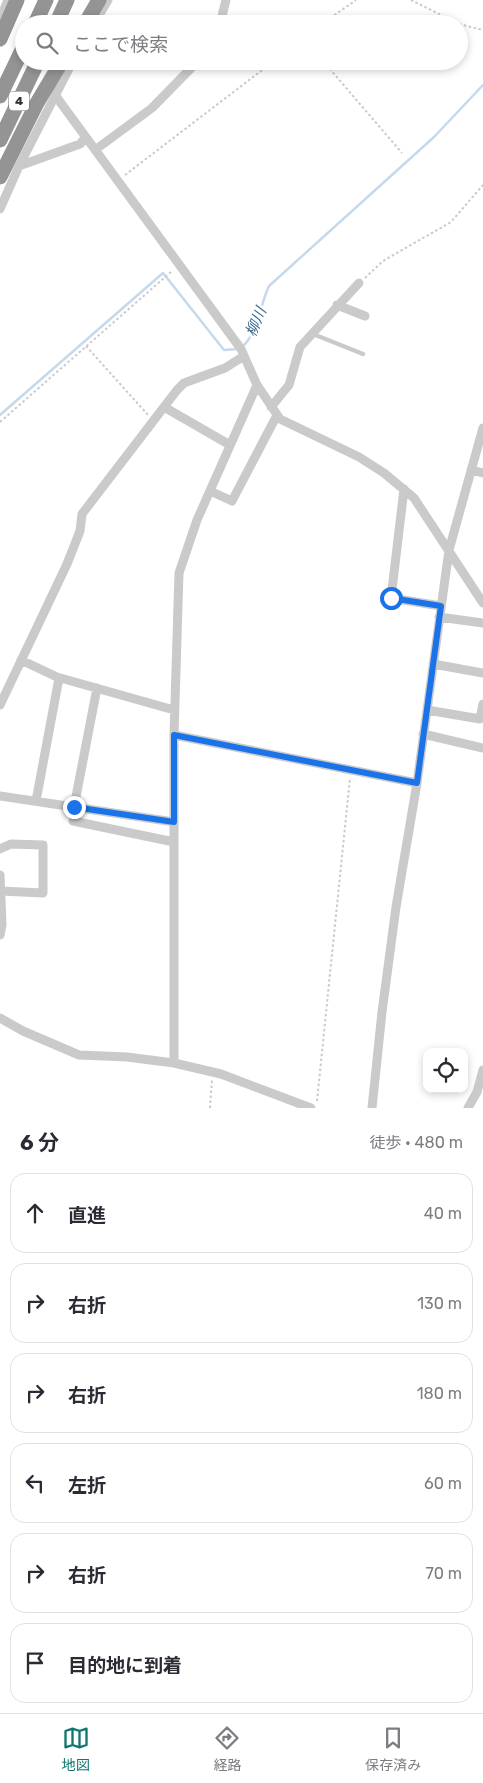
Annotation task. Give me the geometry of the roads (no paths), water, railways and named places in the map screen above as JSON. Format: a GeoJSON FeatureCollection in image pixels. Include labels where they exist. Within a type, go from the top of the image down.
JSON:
{"type":"FeatureCollection","features":[{"type":"Feature","properties":{"kind":"highway"},"geometry":{"type":"LineString","coordinates":[[0,39],[17,0]]}},
{"type":"Feature","properties":{"kind":"highway"},"geometry":{"type":"LineString","coordinates":[[39,15],[46,0]]}},
{"type":"Feature","properties":{"kind":"highway"},"geometry":{"type":"LineString","coordinates":[[60,15],[67,0]]}},
{"type":"Feature","properties":{"kind":"highway"},"geometry":{"type":"LineString","coordinates":[[90,15],[99,0]]}},
{"type":"Feature","properties":{"kind":"highway","name":"4"},"geometry":{"type":"LineString","coordinates":[[0,96],[15,65]]}},
{"type":"Feature","properties":{"kind":"highway","name":"4"},"geometry":{"type":"LineString","coordinates":[[0,140],[34,70]]}},
{"type":"Feature","properties":{"kind":"highway"},"geometry":{"type":"LineString","coordinates":[[0,177],[37,103],[57,70]]}},
{"type":"Feature","properties":{"kind":"street"},"geometry":{"type":"LineString","coordinates":[[0,19],[8,0]]}},
{"type":"Feature","properties":{"kind":"street"},"geometry":{"type":"LineString","coordinates":[[99,15],[108,0]]}},
{"type":"Feature","properties":{"kind":"street"},"geometry":{"type":"LineString","coordinates":[[222,15],[226,0]]}},
{"type":"Feature","properties":{"kind":"street"},"geometry":{"type":"LineString","coordinates":[[0,209],[19,166],[68,70]]}},
{"type":"Feature","properties":{"kind":"street"},"geometry":{"type":"LineString","coordinates":[[94,150],[152,108],[189,70]]}},
{"type":"Feature","properties":{"kind":"street"},"geometry":{"type":"LineString","coordinates":[[55,95],[180,264],[244,356],[257,384],[274,411],[307,433],[359,457],[384,473],[414,498],[483,603]]}},
{"type":"Feature","properties":{"kind":"street"},"geometry":{"type":"LineString","coordinates":[[19,166],[80,144],[85,138]]}},
{"type":"Feature","properties":{"kind":"street"},"geometry":{"type":"LineString","coordinates":[[210,491],[232,501],[274,411],[289,386],[300,347],[359,283]]}},
{"type":"Feature","properties":{"kind":"street"},"geometry":{"type":"LineString","coordinates":[[337,306],[366,316]]}},
{"type":"Feature","properties":{"kind":"street"},"geometry":{"type":"LineString","coordinates":[[0,706],[67,564],[80,531],[82,514],[184,383],[225,368],[244,356]]}},
{"type":"Feature","properties":{"kind":"street"},"geometry":{"type":"LineString","coordinates":[[174,1063],[174,710],[179,573],[184,552],[257,384]]}},
{"type":"Feature","properties":{"kind":"street"},"geometry":{"type":"LineString","coordinates":[[164,407],[230,444]]}},
{"type":"Feature","properties":{"kind":"street"},"geometry":{"type":"LineString","coordinates":[[372,1108],[396,907],[417,783],[449,550],[483,428]]}},
{"type":"Feature","properties":{"kind":"street"},"geometry":{"type":"LineString","coordinates":[[471,470],[483,473]]}},
{"type":"Feature","properties":{"kind":"street"},"geometry":{"type":"LineString","coordinates":[[404,489],[391,598],[441,606]]}},
{"type":"Feature","properties":{"kind":"street"},"geometry":{"type":"LineString","coordinates":[[439,617],[483,623]]}},
{"type":"Feature","properties":{"kind":"street"},"geometry":{"type":"LineString","coordinates":[[22,660],[59,678],[174,710]]}},
{"type":"Feature","properties":{"kind":"street"},"geometry":{"type":"LineString","coordinates":[[433,664],[483,673]]}},
{"type":"Feature","properties":{"kind":"street"},"geometry":{"type":"LineString","coordinates":[[36,801],[59,678]]}},
{"type":"Feature","properties":{"kind":"street"},"geometry":{"type":"LineString","coordinates":[[74,807],[97,688]]}},
{"type":"Feature","properties":{"kind":"street"},"geometry":{"type":"LineString","coordinates":[[427,710],[480,719],[483,704]]}},
{"type":"Feature","properties":{"kind":"street"},"geometry":{"type":"LineString","coordinates":[[423,734],[483,748]]}},
{"type":"Feature","properties":{"kind":"street"},"geometry":{"type":"LineString","coordinates":[[174,735],[417,783]]}},
{"type":"Feature","properties":{"kind":"street"},"geometry":{"type":"LineString","coordinates":[[0,796],[174,822]]}},
{"type":"Feature","properties":{"kind":"street"},"geometry":{"type":"LineString","coordinates":[[73,821],[174,842]]}},
{"type":"Feature","properties":{"kind":"street"},"geometry":{"type":"LineString","coordinates":[[0,849],[11,844],[43,845],[43,893],[2,891]]}},
{"type":"Feature","properties":{"kind":"street"},"geometry":{"type":"LineString","coordinates":[[0,875],[2,891],[0,935]]}},
{"type":"Feature","properties":{"kind":"street"},"geometry":{"type":"LineString","coordinates":[[0,1018],[78,1055],[127,1057],[174,1063],[212,1072],[311,1108]]}},
{"type":"Feature","properties":{"kind":"street"},"geometry":{"type":"LineString","coordinates":[[468,1108],[477,1092],[483,1070]]}},
{"type":"Feature","properties":{"kind":"lane"},"geometry":{"type":"LineString","coordinates":[[312,333],[363,354]]}},
{"type":"Feature","properties":{"kind":"waterway","name":"柳川"},"geometry":{"type":"LineString","coordinates":[[243,346],[252,333],[269,286],[434,137],[483,85]]}},
{"type":"Feature","properties":{"kind":"waterway","name":"柳川"},"geometry":{"type":"LineString","coordinates":[[0,415],[163,273],[224,350],[238,349]]}}]}
